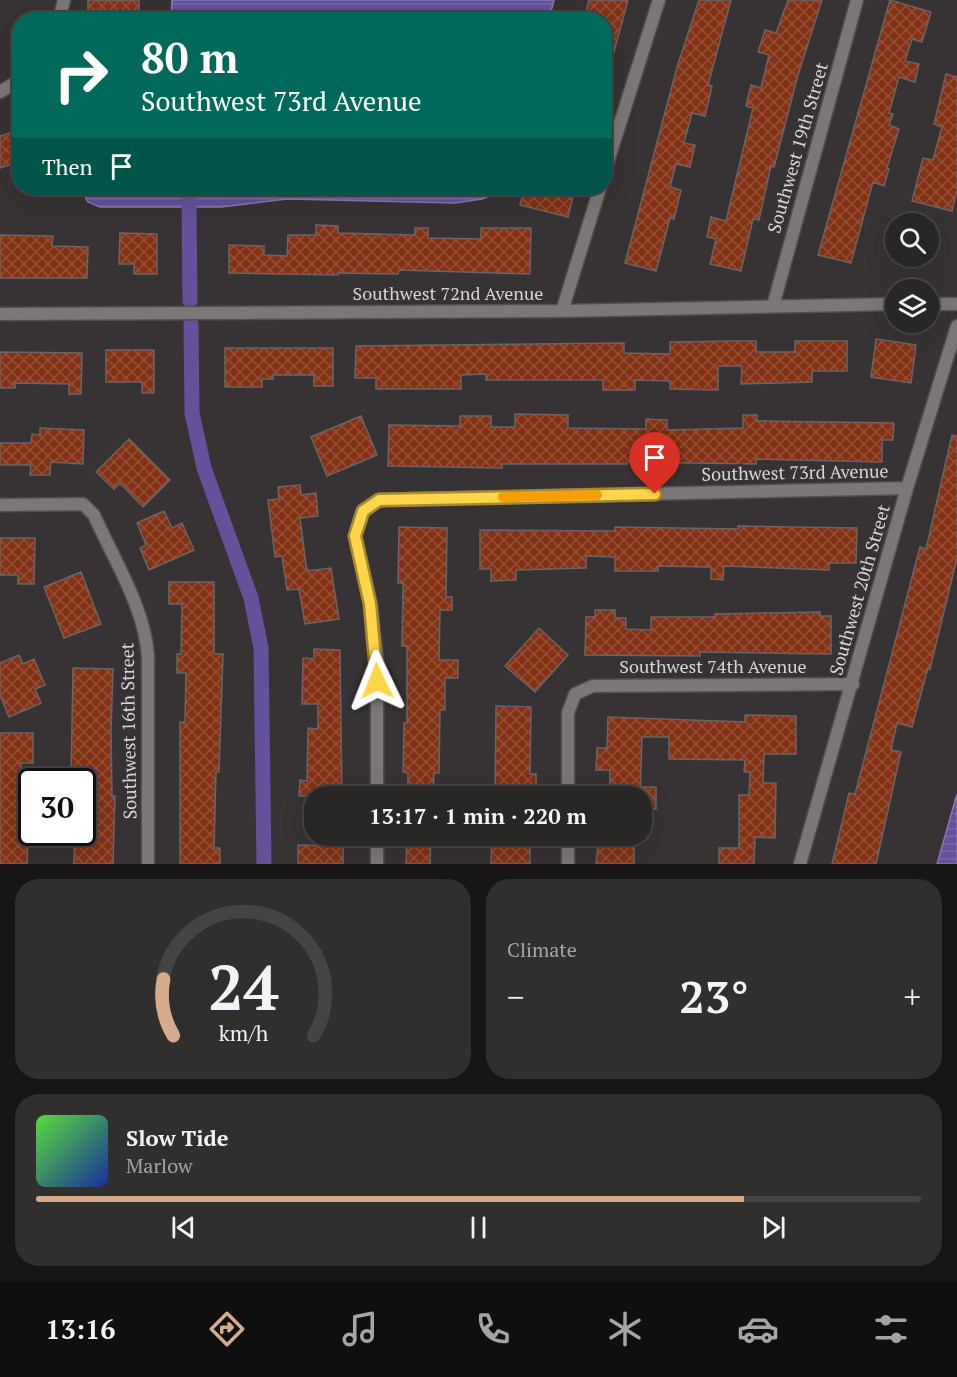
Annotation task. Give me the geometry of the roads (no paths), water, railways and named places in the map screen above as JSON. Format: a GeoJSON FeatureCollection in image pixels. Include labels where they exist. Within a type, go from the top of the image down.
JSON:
{"type":"FeatureCollection","features":[{"type":"Feature","properties":{"kind":"street"},"geometry":{"type":"LineString","coordinates":[[612,149],[659,0]]}},
{"type":"Feature","properties":{"kind":"street","name":"Southwest 19th Street"},"geometry":{"type":"LineString","coordinates":[[773,306],[857,0]]}},
{"type":"Feature","properties":{"kind":"street"},"geometry":{"type":"LineString","coordinates":[[562,311],[598,195]]}},
{"type":"Feature","properties":{"kind":"street","name":"Southwest 72nd Avenue"},"geometry":{"type":"LineString","coordinates":[[0,314],[562,311],[885,304]]}},
{"type":"Feature","properties":{"kind":"street"},"geometry":{"type":"LineString","coordinates":[[939,304],[957,304]]}},
{"type":"Feature","properties":{"kind":"street","name":"Southwest 20th Street"},"geometry":{"type":"LineString","coordinates":[[800,864],[907,488],[957,326]]}},
{"type":"Feature","properties":{"kind":"street","name":"Southwest 73rd Avenue"},"geometry":{"type":"LineString","coordinates":[[377,786],[377,658],[370,604],[355,536],[363,511],[379,500],[907,488]]}},
{"type":"Feature","properties":{"kind":"street","name":"Southwest 16th Street"},"geometry":{"type":"LineString","coordinates":[[0,505],[83,504],[94,515],[146,634],[148,864]]}},
{"type":"Feature","properties":{"kind":"street","name":"Southwest 74th Avenue"},"geometry":{"type":"LineString","coordinates":[[568,786],[568,713],[574,694],[593,686],[853,684]]}},
{"type":"Feature","properties":{"kind":"street"},"geometry":{"type":"LineString","coordinates":[[377,846],[377,864]]}},
{"type":"Feature","properties":{"kind":"street"},"geometry":{"type":"LineString","coordinates":[[568,846],[568,864]]}},
{"type":"Feature","properties":{"kind":"waterway"},"geometry":{"type":"LineString","coordinates":[[189,200],[190,301]]}},
{"type":"Feature","properties":{"kind":"waterway"},"geometry":{"type":"LineString","coordinates":[[191,324],[192,413],[204,468],[251,598],[261,648],[264,864]]}}]}
